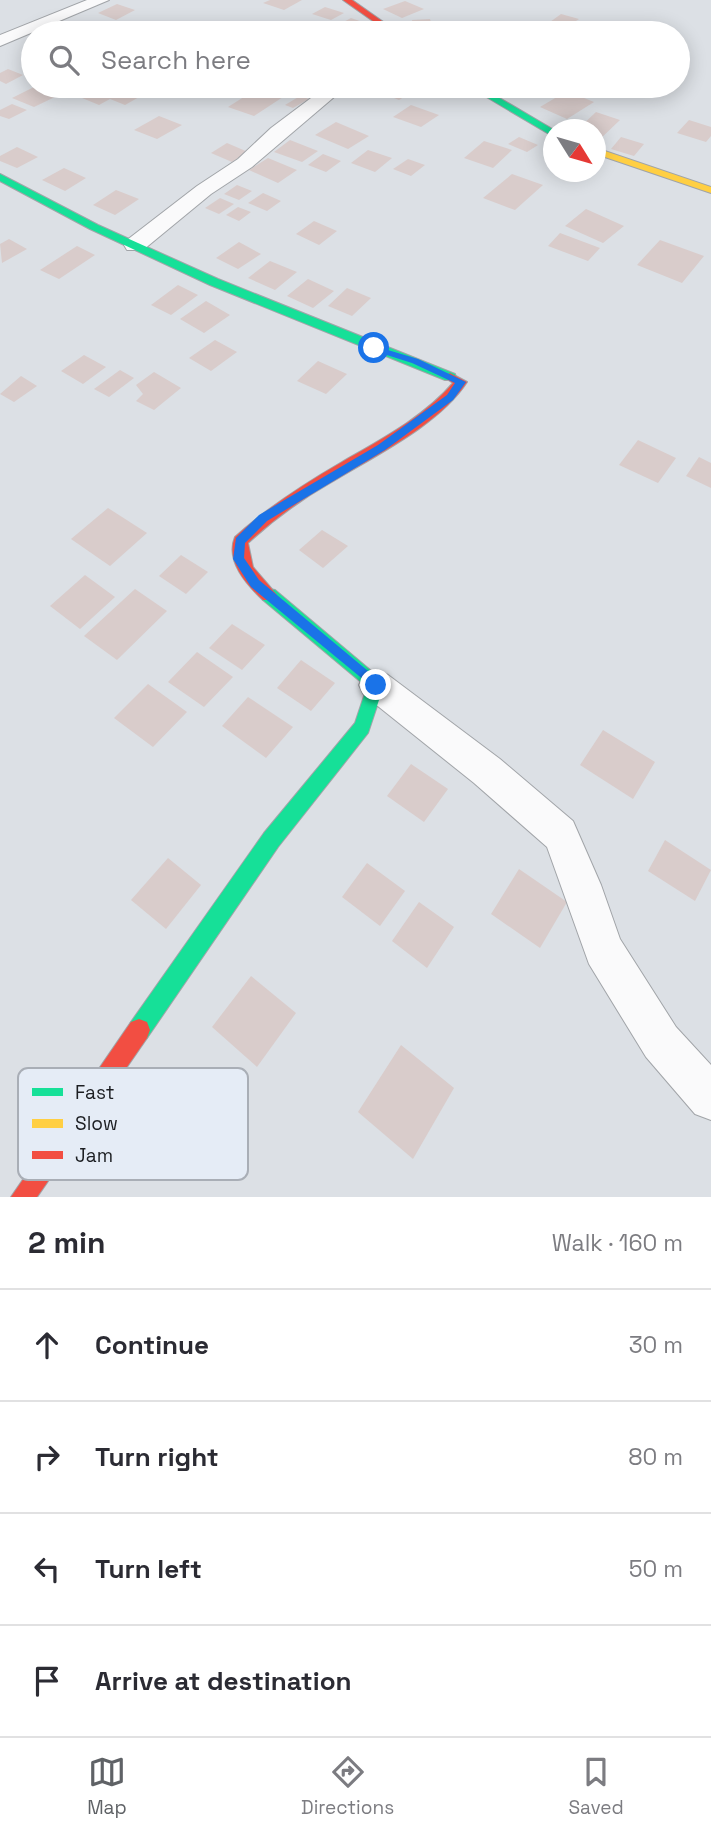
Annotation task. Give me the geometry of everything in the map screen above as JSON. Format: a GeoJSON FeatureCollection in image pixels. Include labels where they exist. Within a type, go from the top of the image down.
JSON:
{"type":"FeatureCollection","features":[{"type":"Feature","properties":{"kind":"street"},"geometry":{"type":"LineString","coordinates":[[49,21],[101,0]]}},
{"type":"Feature","properties":{"kind":"street"},"geometry":{"type":"LineString","coordinates":[[347,0],[378,21]]}},
{"type":"Feature","properties":{"kind":"street"},"geometry":{"type":"LineString","coordinates":[[0,41],[21,32]]}},
{"type":"Feature","properties":{"kind":"street"},"geometry":{"type":"LineString","coordinates":[[135,245],[204,190],[246,163],[278,132],[322,98]]}},
{"type":"Feature","properties":{"kind":"street"},"geometry":{"type":"LineString","coordinates":[[493,98],[543,127]]}},
{"type":"Feature","properties":{"kind":"street"},"geometry":{"type":"LineString","coordinates":[[606,155],[711,190]]}},
{"type":"Feature","properties":{"kind":"street"},"geometry":{"type":"LineString","coordinates":[[0,177],[135,245],[319,329],[415,361],[461,382],[450,398],[391,440],[263,518],[240,541],[239,559],[255,583],[376,685],[487,771],[560,834],[582,885],[603,950],[661,1042],[711,1098]]}},
{"type":"Feature","properties":{"kind":"street"},"geometry":{"type":"LineString","coordinates":[[112,1068],[271,839],[362,727],[376,685]]}},
{"type":"Feature","properties":{"kind":"street"},"geometry":{"type":"LineString","coordinates":[[23,1197],[35,1180]]}},
{"type":"Feature","properties":{"kind":"building"},"geometry":{"type":"Polygon","coordinates":[[[270,0],[302,0],[284,10],[263,3],[270,0]]]}},
{"type":"Feature","properties":{"kind":"building"},"geometry":{"type":"Polygon","coordinates":[[[405,1],[424,9],[402,18],[383,9],[405,1]]]}},
{"type":"Feature","properties":{"kind":"building"},"geometry":{"type":"Polygon","coordinates":[[[117,4],[135,10],[116,20],[98,13],[117,4]]]}},
{"type":"Feature","properties":{"kind":"building"},"geometry":{"type":"Polygon","coordinates":[[[325,7],[344,13],[331,20],[312,14],[325,7]]]}},
{"type":"Feature","properties":{"kind":"building"},"geometry":{"type":"Polygon","coordinates":[[[561,14],[579,19],[576,21],[551,21],[561,14]]]}},
{"type":"Feature","properties":{"kind":"building"},"geometry":{"type":"Polygon","coordinates":[[[8,69],[21,76],[6,84],[0,81],[0,73],[8,69]]]}},
{"type":"Feature","properties":{"kind":"building"},"geometry":{"type":"Polygon","coordinates":[[[21,94],[21,98],[53,98],[34,107],[12,98],[21,94]]]}},
{"type":"Feature","properties":{"kind":"building"},"geometry":{"type":"Polygon","coordinates":[[[82,98],[137,98],[125,105],[110,99],[99,105],[82,98]]]}},
{"type":"Feature","properties":{"kind":"building"},"geometry":{"type":"Polygon","coordinates":[[[242,98],[281,98],[254,116],[228,107],[242,98]]]}},
{"type":"Feature","properties":{"kind":"building"},"geometry":{"type":"Polygon","coordinates":[[[297,98],[309,99],[293,108],[285,105],[297,98]]]}},
{"type":"Feature","properties":{"kind":"building"},"geometry":{"type":"Polygon","coordinates":[[[555,98],[584,98],[594,102],[567,119],[540,107],[555,98]]]}},
{"type":"Feature","properties":{"kind":"building"},"geometry":{"type":"Polygon","coordinates":[[[12,104],[27,110],[9,119],[0,116],[0,110],[12,104]]]}},
{"type":"Feature","properties":{"kind":"building"},"geometry":{"type":"Polygon","coordinates":[[[411,105],[439,115],[421,127],[393,117],[411,105]]]}},
{"type":"Feature","properties":{"kind":"building"},"geometry":{"type":"Polygon","coordinates":[[[596,112],[620,120],[606,133],[606,119],[589,119],[596,112]]]}},
{"type":"Feature","properties":{"kind":"building"},"geometry":{"type":"Polygon","coordinates":[[[159,116],[182,125],[157,139],[134,130],[159,116]]]}},
{"type":"Feature","properties":{"kind":"building"},"geometry":{"type":"Polygon","coordinates":[[[689,120],[711,127],[711,136],[706,142],[677,133],[689,120]]]}},
{"type":"Feature","properties":{"kind":"building"},"geometry":{"type":"Polygon","coordinates":[[[336,122],[369,136],[348,149],[315,135],[336,122]]]}},
{"type":"Feature","properties":{"kind":"building"},"geometry":{"type":"Polygon","coordinates":[[[519,137],[538,145],[527,152],[508,144],[519,137]]]}},
{"type":"Feature","properties":{"kind":"building"},"geometry":{"type":"Polygon","coordinates":[[[621,137],[644,144],[634,156],[611,149],[621,137]]]}},
{"type":"Feature","properties":{"kind":"building"},"geometry":{"type":"Polygon","coordinates":[[[290,140],[318,151],[302,162],[274,152],[290,140]]]}},
{"type":"Feature","properties":{"kind":"building"},"geometry":{"type":"Polygon","coordinates":[[[484,141],[512,150],[493,168],[464,158],[484,141]]]}},
{"type":"Feature","properties":{"kind":"building"},"geometry":{"type":"Polygon","coordinates":[[[227,143],[248,152],[232,162],[211,153],[227,143]]]}},
{"type":"Feature","properties":{"kind":"building"},"geometry":{"type":"Polygon","coordinates":[[[17,147],[38,157],[17,168],[0,161],[0,156],[17,147]]]}},
{"type":"Feature","properties":{"kind":"building"},"geometry":{"type":"Polygon","coordinates":[[[368,150],[392,158],[375,172],[351,163],[368,150]]]}},
{"type":"Feature","properties":{"kind":"building"},"geometry":{"type":"Polygon","coordinates":[[[323,154],[341,161],[326,172],[308,165],[323,154]]]}},
{"type":"Feature","properties":{"kind":"building"},"geometry":{"type":"Polygon","coordinates":[[[268,158],[297,170],[278,183],[249,170],[268,158]]]}},
{"type":"Feature","properties":{"kind":"building"},"geometry":{"type":"Polygon","coordinates":[[[408,159],[425,165],[411,176],[393,169],[408,159]]]}},
{"type":"Feature","properties":{"kind":"building"},"geometry":{"type":"Polygon","coordinates":[[[64,168],[86,178],[65,191],[42,180],[64,168]]]}},
{"type":"Feature","properties":{"kind":"building"},"geometry":{"type":"Polygon","coordinates":[[[512,174],[543,185],[515,210],[483,198],[512,174]]]}},
{"type":"Feature","properties":{"kind":"building"},"geometry":{"type":"Polygon","coordinates":[[[237,185],[252,191],[239,200],[224,194],[237,185]]]}},
{"type":"Feature","properties":{"kind":"building"},"geometry":{"type":"Polygon","coordinates":[[[116,190],[139,199],[115,215],[93,205],[116,190]]]}},
{"type":"Feature","properties":{"kind":"building"},"geometry":{"type":"Polygon","coordinates":[[[263,193],[281,201],[267,211],[248,203],[263,193]]]}},
{"type":"Feature","properties":{"kind":"building"},"geometry":{"type":"Polygon","coordinates":[[[220,198],[234,204],[219,214],[205,208],[220,198]]]}},
{"type":"Feature","properties":{"kind":"building"},"geometry":{"type":"Polygon","coordinates":[[[238,207],[251,212],[239,221],[226,215],[238,207]]]}},
{"type":"Feature","properties":{"kind":"building"},"geometry":{"type":"Polygon","coordinates":[[[586,209],[624,226],[603,243],[565,226],[586,209]]]}},
{"type":"Feature","properties":{"kind":"building"},"geometry":{"type":"Polygon","coordinates":[[[314,221],[337,231],[319,245],[296,234],[314,221]]]}},
{"type":"Feature","properties":{"kind":"building"},"geometry":{"type":"Polygon","coordinates":[[[560,233],[600,248],[588,261],[548,246],[560,233]]]}},
{"type":"Feature","properties":{"kind":"building"},"geometry":{"type":"Polygon","coordinates":[[[9,239],[27,249],[2,263],[0,244],[9,239]]]}},
{"type":"Feature","properties":{"kind":"building"},"geometry":{"type":"Polygon","coordinates":[[[660,240],[704,256],[682,283],[637,265],[660,240]]]}},
{"type":"Feature","properties":{"kind":"building"},"geometry":{"type":"Polygon","coordinates":[[[239,242],[261,254],[238,269],[216,258],[239,242]]]}},
{"type":"Feature","properties":{"kind":"building"},"geometry":{"type":"Polygon","coordinates":[[[77,246],[95,255],[59,279],[40,270],[77,246]]]}},
{"type":"Feature","properties":{"kind":"building"},"geometry":{"type":"Polygon","coordinates":[[[270,261],[297,272],[275,290],[248,278],[270,261]]]}},
{"type":"Feature","properties":{"kind":"building"},"geometry":{"type":"Polygon","coordinates":[[[308,279],[334,291],[313,308],[287,296],[308,279]]]}},
{"type":"Feature","properties":{"kind":"building"},"geometry":{"type":"Polygon","coordinates":[[[178,285],[198,295],[171,315],[151,305],[178,285]]]}},
{"type":"Feature","properties":{"kind":"building"},"geometry":{"type":"Polygon","coordinates":[[[347,288],[371,298],[352,316],[328,306],[347,288]]]}},
{"type":"Feature","properties":{"kind":"building"},"geometry":{"type":"Polygon","coordinates":[[[206,301],[230,315],[204,333],[180,319],[206,301]]]}},
{"type":"Feature","properties":{"kind":"building"},"geometry":{"type":"Polygon","coordinates":[[[215,340],[237,352],[211,371],[189,358],[215,340]]]}},
{"type":"Feature","properties":{"kind":"building"},"geometry":{"type":"Polygon","coordinates":[[[84,355],[106,367],[83,384],[61,371],[84,355]]]}},
{"type":"Feature","properties":{"kind":"building"},"geometry":{"type":"Polygon","coordinates":[[[318,361],[347,374],[326,394],[297,381],[318,361]]]}},
{"type":"Feature","properties":{"kind":"building"},"geometry":{"type":"Polygon","coordinates":[[[120,370],[134,378],[109,397],[94,389],[120,370]]]}},
{"type":"Feature","properties":{"kind":"building"},"geometry":{"type":"Polygon","coordinates":[[[154,372],[181,388],[154,410],[136,401],[143,394],[136,385],[154,372]]]}},
{"type":"Feature","properties":{"kind":"building"},"geometry":{"type":"Polygon","coordinates":[[[21,376],[37,386],[14,402],[0,394],[21,376]]]}},
{"type":"Feature","properties":{"kind":"building"},"geometry":{"type":"Polygon","coordinates":[[[638,440],[676,458],[658,483],[619,465],[638,440]]]}},
{"type":"Feature","properties":{"kind":"building"},"geometry":{"type":"Polygon","coordinates":[[[699,457],[711,463],[711,488],[686,476],[699,457]]]}},
{"type":"Feature","properties":{"kind":"building"},"geometry":{"type":"Polygon","coordinates":[[[108,508],[147,533],[110,566],[71,539],[108,508]]]}},
{"type":"Feature","properties":{"kind":"building"},"geometry":{"type":"Polygon","coordinates":[[[322,530],[348,546],[323,568],[299,550],[322,530]]]}},
{"type":"Feature","properties":{"kind":"building"},"geometry":{"type":"Polygon","coordinates":[[[181,555],[208,572],[186,594],[159,576],[181,555]]]}},
{"type":"Feature","properties":{"kind":"building"},"geometry":{"type":"Polygon","coordinates":[[[85,575],[115,597],[80,629],[50,606],[85,575]]]}},
{"type":"Feature","properties":{"kind":"building"},"geometry":{"type":"Polygon","coordinates":[[[135,589],[167,611],[117,660],[84,636],[135,589]]]}},
{"type":"Feature","properties":{"kind":"building"},"geometry":{"type":"Polygon","coordinates":[[[232,624],[265,645],[242,670],[209,648],[232,624]]]}},
{"type":"Feature","properties":{"kind":"building"},"geometry":{"type":"Polygon","coordinates":[[[197,652],[233,677],[204,707],[168,682],[197,652]]]}},
{"type":"Feature","properties":{"kind":"building"},"geometry":{"type":"Polygon","coordinates":[[[301,660],[335,683],[311,711],[277,688],[301,660]]]}},
{"type":"Feature","properties":{"kind":"building"},"geometry":{"type":"Polygon","coordinates":[[[148,684],[187,712],[153,747],[114,718],[148,684]]]}},
{"type":"Feature","properties":{"kind":"building"},"geometry":{"type":"Polygon","coordinates":[[[248,697],[293,727],[266,758],[222,726],[248,697]]]}},
{"type":"Feature","properties":{"kind":"building"},"geometry":{"type":"Polygon","coordinates":[[[603,730],[655,762],[633,799],[580,765],[603,730]]]}},
{"type":"Feature","properties":{"kind":"building"},"geometry":{"type":"Polygon","coordinates":[[[411,764],[448,789],[424,822],[387,796],[411,764]]]}},
{"type":"Feature","properties":{"kind":"building"},"geometry":{"type":"Polygon","coordinates":[[[665,840],[711,870],[695,901],[648,871],[665,840]]]}},
{"type":"Feature","properties":{"kind":"building"},"geometry":{"type":"Polygon","coordinates":[[[168,858],[201,885],[166,929],[131,900],[168,858]]]}},
{"type":"Feature","properties":{"kind":"building"},"geometry":{"type":"Polygon","coordinates":[[[367,863],[405,891],[380,926],[342,897],[367,863]]]}},
{"type":"Feature","properties":{"kind":"building"},"geometry":{"type":"Polygon","coordinates":[[[519,869],[567,902],[540,948],[491,914],[519,869]]]}},
{"type":"Feature","properties":{"kind":"building"},"geometry":{"type":"Polygon","coordinates":[[[419,902],[454,927],[427,968],[392,941],[419,902]]]}},
{"type":"Feature","properties":{"kind":"building"},"geometry":{"type":"Polygon","coordinates":[[[251,976],[296,1013],[257,1067],[212,1027],[251,976]]]}},
{"type":"Feature","properties":{"kind":"building"},"geometry":{"type":"Polygon","coordinates":[[[401,1045],[454,1088],[413,1159],[358,1112],[401,1045]]]}},
{"type":"Feature","properties":{"kind":"traffic: fast"},"geometry":{"type":"LineString","coordinates":[[493,98],[543,127]]}},
{"type":"Feature","properties":{"kind":"traffic: fast"},"geometry":{"type":"LineString","coordinates":[[0,177],[94,227],[214,282],[450,377]]}},
{"type":"Feature","properties":{"kind":"traffic: fast"},"geometry":{"type":"LineString","coordinates":[[139,1030],[271,840],[362,727],[376,685],[269,595]]}},
{"type":"Feature","properties":{"kind":"traffic: slow"},"geometry":{"type":"LineString","coordinates":[[606,154],[711,190]]}},
{"type":"Feature","properties":{"kind":"traffic: jam"},"geometry":{"type":"LineString","coordinates":[[347,0],[378,21]]}},
{"type":"Feature","properties":{"kind":"traffic: jam"},"geometry":{"type":"LineString","coordinates":[[269,595],[247,572],[241,558],[240,541],[279,508],[388,441],[437,407],[461,382],[450,377]]}},
{"type":"Feature","properties":{"kind":"traffic: jam"},"geometry":{"type":"LineString","coordinates":[[113,1068],[139,1030]]}},
{"type":"Feature","properties":{"kind":"traffic: jam"},"geometry":{"type":"LineString","coordinates":[[23,1197],[35,1180]]}},
{"type":"Feature","properties":{"kind":"route"},"geometry":{"type":"LineString","coordinates":[[374,348],[415,361],[461,382],[450,398],[381,447],[263,518],[240,541],[239,559],[255,583],[376,685]]}}]}
